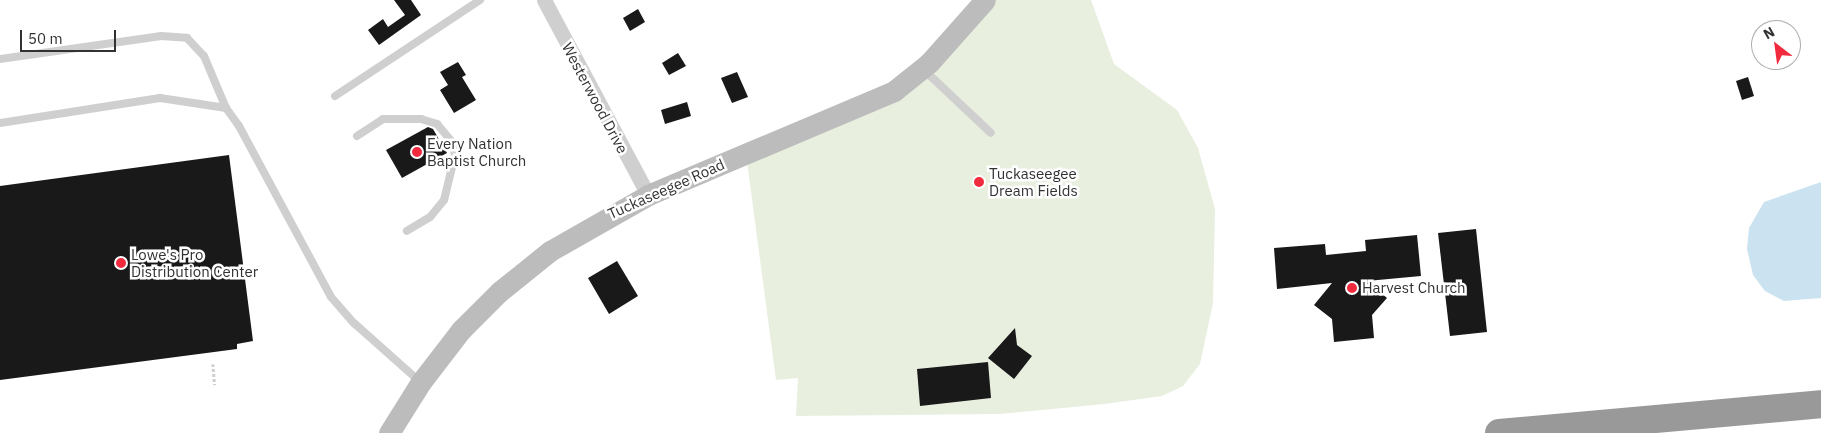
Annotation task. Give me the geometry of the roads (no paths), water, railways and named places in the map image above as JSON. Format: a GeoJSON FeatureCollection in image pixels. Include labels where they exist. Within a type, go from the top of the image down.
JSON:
{"type":"FeatureCollection","features":[{"type":"Feature","properties":{"kind":"highway"},"geometry":{"type":"LineString","coordinates":[[1499,433],[1821,404]]}},
{"type":"Feature","properties":{"kind":"street","name":"Westerwood Drive"},"geometry":{"type":"LineString","coordinates":[[544,0],[648,195]]}},
{"type":"Feature","properties":{"kind":"street","name":"Tuckaseegee Road"},"geometry":{"type":"LineString","coordinates":[[389,433],[421,382],[461,330],[525,270],[577,233],[648,195],[871,103],[894,91],[923,69],[985,0]]}},
{"type":"Feature","properties":{"kind":"lane"},"geometry":{"type":"LineString","coordinates":[[335,96],[480,0]]}},
{"type":"Feature","properties":{"kind":"lane"},"geometry":{"type":"LineString","coordinates":[[0,59],[161,36],[187,38],[204,56],[226,108],[239,126],[331,297],[354,323],[421,382]]}},
{"type":"Feature","properties":{"kind":"lane"},"geometry":{"type":"LineString","coordinates":[[923,69],[991,133]]}},
{"type":"Feature","properties":{"kind":"lane"},"geometry":{"type":"LineString","coordinates":[[0,123],[160,98],[226,108]]}},
{"type":"Feature","properties":{"kind":"lane"},"geometry":{"type":"LineString","coordinates":[[356,136],[383,119],[420,119],[437,124],[452,142],[455,155],[444,200],[430,217],[407,231]]}},
{"type":"Feature","properties":{"kind":"water"},"geometry":{"type":"Polygon","coordinates":[[[1821,182],[1821,298],[1784,301],[1765,291],[1753,275],[1747,249],[1749,228],[1764,202],[1821,182]]]}},
{"type":"Feature","properties":{"kind":"place","name":"Every Nation Baptist Church"},"geometry":{"type":"Point","coordinates":[417,152]}},
{"type":"Feature","properties":{"kind":"place","name":"Tuckaseegee Dream Fields"},"geometry":{"type":"Point","coordinates":[979,182]}},
{"type":"Feature","properties":{"kind":"place","name":"Lowe's Pro Distribution Center"},"geometry":{"type":"Point","coordinates":[121,263]}},
{"type":"Feature","properties":{"kind":"place","name":"Harvest Church"},"geometry":{"type":"Point","coordinates":[1352,288]}}]}
